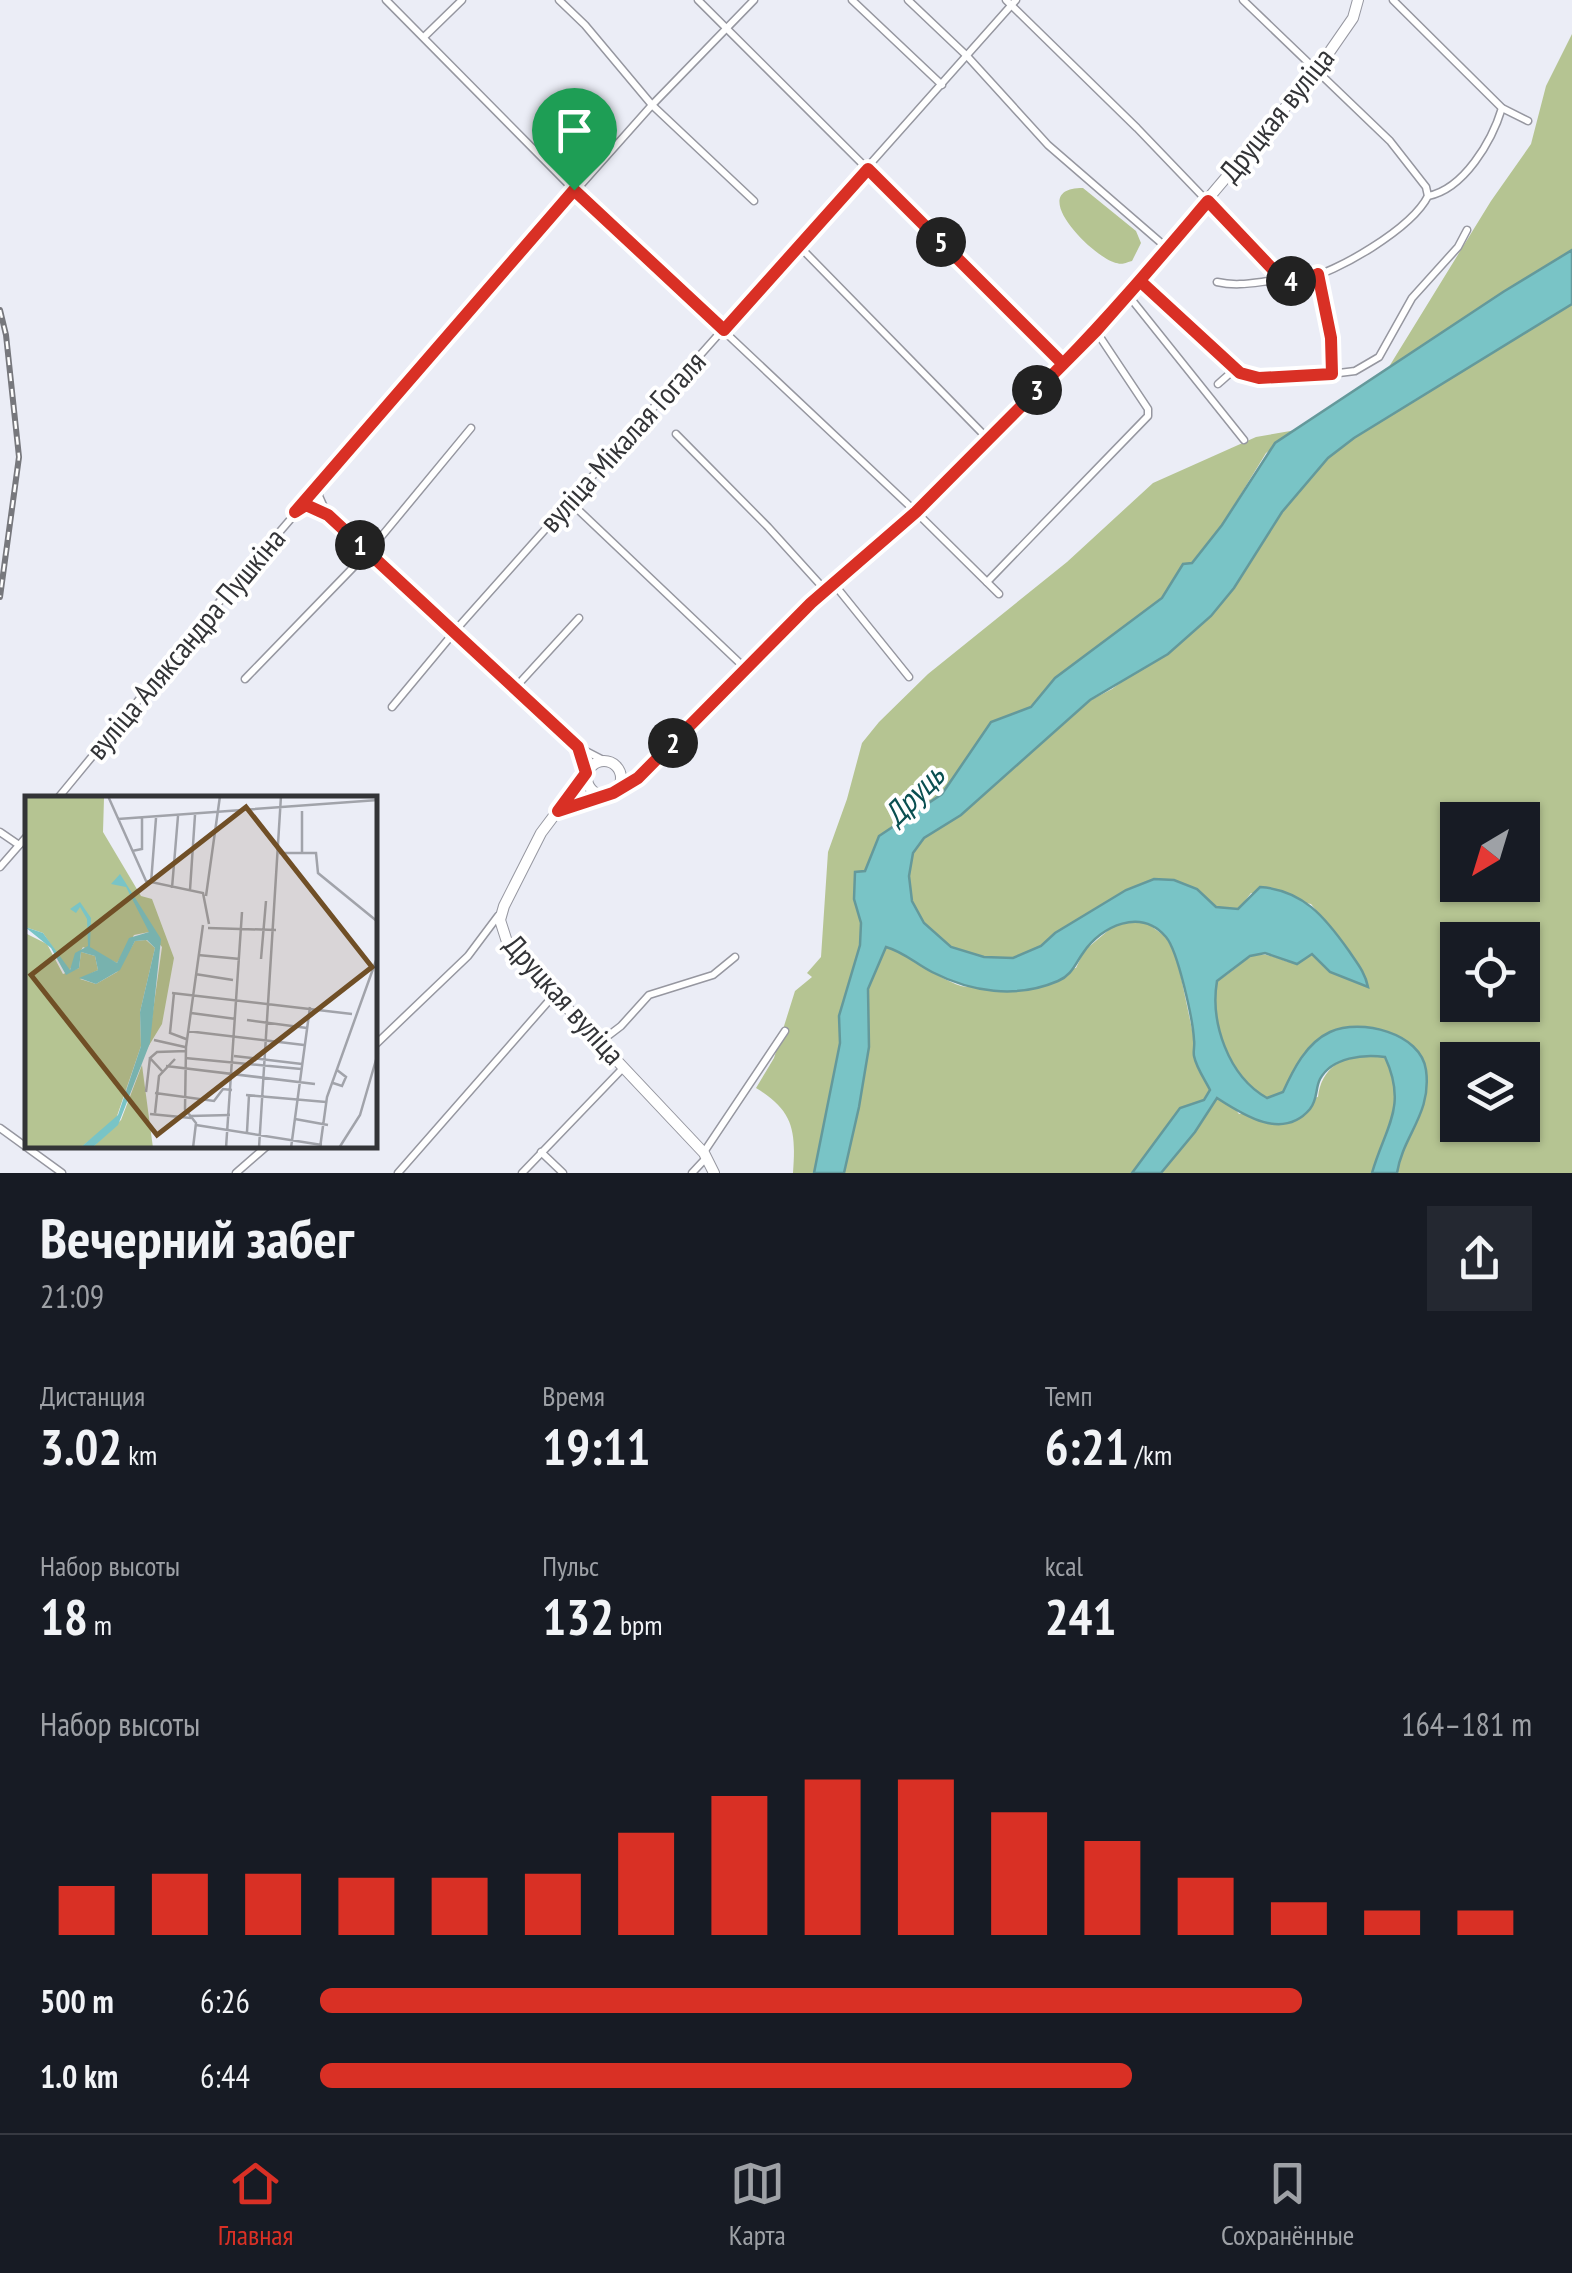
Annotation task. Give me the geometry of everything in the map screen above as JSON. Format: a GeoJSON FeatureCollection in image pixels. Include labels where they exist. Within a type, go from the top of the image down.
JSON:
{"type":"FeatureCollection","features":[{"type":"Feature","properties":{"kind":"main road","name":"Друцкая вуліца"},"geometry":{"type":"LineString","coordinates":[[558,811],[613,793],[638,778],[829,588],[916,512],[989,440],[1096,331],[1208,201],[1317,70],[1352,18],[1358,0]]}},
{"type":"Feature","properties":{"kind":"main road","name":"Друцкая вуліца"},"geometry":{"type":"LineString","coordinates":[[605,761],[592,764],[541,833],[500,920],[508,945],[705,1155],[714,1173]]}},
{"type":"Feature","properties":{"kind":"main road"},"geometry":{"type":"LineString","coordinates":[[605,761],[638,778]]}},
{"type":"Feature","properties":{"kind":"main road"},"geometry":{"type":"LineString","coordinates":[[586,773],[594,790],[613,793],[622,778],[617,768]]}},
{"type":"Feature","properties":{"kind":"street"},"geometry":{"type":"LineString","coordinates":[[386,0],[574,190],[998,594]]}},
{"type":"Feature","properties":{"kind":"street"},"geometry":{"type":"LineString","coordinates":[[424,37],[462,0]]}},
{"type":"Feature","properties":{"kind":"street"},"geometry":{"type":"LineString","coordinates":[[558,0],[586,25],[652,106],[754,201]]}},
{"type":"Feature","properties":{"kind":"street"},"geometry":{"type":"LineString","coordinates":[[698,0],[1063,364]]}},
{"type":"Feature","properties":{"kind":"street","name":"вуліца Аляксандра Пушкіна"},"geometry":{"type":"LineString","coordinates":[[60,796],[295,512],[574,190],[754,0]]}},
{"type":"Feature","properties":{"kind":"street"},"geometry":{"type":"LineString","coordinates":[[852,0],[942,86]]}},
{"type":"Feature","properties":{"kind":"street"},"geometry":{"type":"LineString","coordinates":[[908,0],[968,56],[1048,146],[1168,248]]}},
{"type":"Feature","properties":{"kind":"street"},"geometry":{"type":"LineString","coordinates":[[1217,282],[1233,286],[1303,280],[1318,274],[1380,241],[1421,210],[1428,196],[1426,187],[1390,141],[1243,0]]}},
{"type":"Feature","properties":{"kind":"street"},"geometry":{"type":"LineString","coordinates":[[1393,0],[1502,108],[1528,122]]}},
{"type":"Feature","properties":{"kind":"street"},"geometry":{"type":"LineString","coordinates":[[1011,2],[1282,279]]}},
{"type":"Feature","properties":{"kind":"street","name":"вуліца Мікалая Гогаля"},"geometry":{"type":"LineString","coordinates":[[392,707],[454,632],[942,86],[1011,2]]}},
{"type":"Feature","properties":{"kind":"street"},"geometry":{"type":"LineString","coordinates":[[1428,196],[1446,191],[1464,173],[1492,135],[1502,108]]}},
{"type":"Feature","properties":{"kind":"street"},"geometry":{"type":"LineString","coordinates":[[1140,281],[1235,369],[1259,378],[1355,371],[1379,356],[1412,298],[1458,247],[1466,230]]}},
{"type":"Feature","properties":{"kind":"street"},"geometry":{"type":"LineString","coordinates":[[798,245],[989,440]]}},
{"type":"Feature","properties":{"kind":"street"},"geometry":{"type":"LineString","coordinates":[[1318,274],[1331,338],[1332,374]]}},
{"type":"Feature","properties":{"kind":"street"},"geometry":{"type":"LineString","coordinates":[[1128,295],[1244,440]]}},
{"type":"Feature","properties":{"kind":"street"},"geometry":{"type":"LineString","coordinates":[[987,582],[1146,420],[1148,408],[1096,331]]}},
{"type":"Feature","properties":{"kind":"street"},"geometry":{"type":"LineString","coordinates":[[1218,384],[1235,369]]}},
{"type":"Feature","properties":{"kind":"street"},"geometry":{"type":"LineString","coordinates":[[246,678],[368,552],[472,428]]}},
{"type":"Feature","properties":{"kind":"street"},"geometry":{"type":"LineString","coordinates":[[676,434],[829,588],[909,676]]}},
{"type":"Feature","properties":{"kind":"street"},"geometry":{"type":"LineString","coordinates":[[320,485],[319,496],[328,515]]}},
{"type":"Feature","properties":{"kind":"street"},"geometry":{"type":"LineString","coordinates":[[570,502],[746,669]]}},
{"type":"Feature","properties":{"kind":"street"},"geometry":{"type":"LineString","coordinates":[[295,512],[306,505],[328,515],[578,747],[605,761]]}},
{"type":"Feature","properties":{"kind":"street"},"geometry":{"type":"LineString","coordinates":[[514,689],[579,618]]}},
{"type":"Feature","properties":{"kind":"street"},"geometry":{"type":"LineString","coordinates":[[578,747],[586,773]]}},
{"type":"Feature","properties":{"kind":"street"},"geometry":{"type":"LineString","coordinates":[[0,832],[18,845]]}},
{"type":"Feature","properties":{"kind":"street"},"geometry":{"type":"LineString","coordinates":[[0,867],[25,837]]}},
{"type":"Feature","properties":{"kind":"street"},"geometry":{"type":"LineString","coordinates":[[378,1042],[468,956],[504,906]]}},
{"type":"Feature","properties":{"kind":"street"},"geometry":{"type":"LineString","coordinates":[[600,1042],[621,1026],[649,994],[713,975],[735,957]]}},
{"type":"Feature","properties":{"kind":"street"},"geometry":{"type":"LineString","coordinates":[[398,1173],[554,994]]}},
{"type":"Feature","properties":{"kind":"street"},"geometry":{"type":"LineString","coordinates":[[692,1173],[785,1031]]}},
{"type":"Feature","properties":{"kind":"street"},"geometry":{"type":"LineString","coordinates":[[522,1173],[624,1068]]}},
{"type":"Feature","properties":{"kind":"street"},"geometry":{"type":"LineString","coordinates":[[0,1128],[25,1146]]}},
{"type":"Feature","properties":{"kind":"street"},"geometry":{"type":"LineString","coordinates":[[28,1148],[62,1173]]}},
{"type":"Feature","properties":{"kind":"street"},"geometry":{"type":"LineString","coordinates":[[236,1173],[264,1148]]}},
{"type":"Feature","properties":{"kind":"street"},"geometry":{"type":"LineString","coordinates":[[542,1152],[563,1173]]}},
{"type":"Feature","properties":{"kind":"green space"},"geometry":{"type":"Polygon","coordinates":[[[1572,34],[1572,250],[1387,370],[1491,201],[1531,144],[1546,86],[1572,34]]]}},
{"type":"Feature","properties":{"kind":"green space"},"geometry":{"type":"Polygon","coordinates":[[[1083,188],[1136,231],[1141,243],[1132,261],[1121,264],[1106,258],[1069,224],[1060,199],[1066,191],[1083,188]]]}},
{"type":"Feature","properties":{"kind":"green space"},"geometry":{"type":"Polygon","coordinates":[[[1572,304],[1572,1173],[1397,1173],[1425,1099],[1426,1070],[1413,1046],[1373,1028],[1343,1028],[1322,1037],[1307,1050],[1283,1093],[1267,1098],[1253,1088],[1232,1062],[1219,1031],[1217,981],[1256,955],[1288,962],[1348,949],[1311,904],[1251,893],[1238,910],[1216,907],[1197,889],[1126,890],[1055,933],[1041,946],[1013,958],[984,957],[951,947],[924,923],[912,901],[909,876],[913,853],[924,838],[961,815],[1091,700],[1112,689],[1211,616],[1234,588],[1282,512],[1328,458],[1354,438],[1572,304]]]}},
{"type":"Feature","properties":{"kind":"green space"},"geometry":{"type":"Polygon","coordinates":[[[1296,430],[1266,453],[1222,525],[1191,563],[1183,565],[1162,598],[1055,678],[1031,707],[991,722],[942,794],[879,836],[865,872],[886,946],[961,986],[1076,968],[1084,951],[1117,923],[1144,921],[1166,937],[1177,958],[1194,1039],[1194,1057],[1239,1114],[1318,1097],[1326,1075],[1341,1062],[1362,1056],[1385,1057],[1392,1074],[1394,1104],[1372,1173],[793,1173],[790,1123],[778,1105],[756,1088],[774,1058],[795,991],[812,977],[807,973],[821,957],[828,852],[862,743],[928,674],[1067,562],[1153,483],[1256,437],[1296,430]]]}},
{"type":"Feature","properties":{"kind":"water"},"geometry":{"type":"Polygon","coordinates":[[[1572,250],[1572,304],[1354,438],[1328,458],[1282,512],[1234,588],[1211,616],[1168,654],[1090,700],[961,815],[924,838],[913,853],[909,876],[912,901],[924,923],[951,947],[984,957],[1013,958],[1041,946],[1055,933],[1126,890],[1154,879],[1174,880],[1197,889],[1216,907],[1238,909],[1260,887],[1289,893],[1312,907],[1340,939],[1368,987],[1330,972],[1312,954],[1297,964],[1265,953],[1250,956],[1217,981],[1219,1030],[1232,1062],[1253,1088],[1267,1098],[1283,1092],[1307,1050],[1330,1032],[1373,1028],[1413,1046],[1422,1057],[1427,1086],[1397,1173],[1372,1173],[1392,1116],[1394,1090],[1385,1057],[1368,1056],[1332,1066],[1320,1079],[1310,1109],[1288,1123],[1263,1122],[1217,1098],[1161,1173],[1132,1173],[1180,1108],[1204,1100],[1210,1090],[1195,1060],[1188,1002],[1171,945],[1156,928],[1134,922],[1100,935],[1063,979],[1026,990],[994,991],[962,984],[886,947],[868,989],[869,1047],[844,1173],[814,1173],[840,1043],[839,1016],[860,945],[855,872],[865,871],[879,836],[942,794],[991,722],[1031,707],[1055,678],[1162,598],[1183,564],[1192,563],[1222,525],[1275,443],[1572,250]]]}},
{"type":"Feature","properties":{"kind":"railway"},"geometry":{"type":"LineString","coordinates":[[0,310],[19,457],[0,597]]}},
{"type":"Feature","properties":{"kind":"route"},"geometry":{"type":"LineString","coordinates":[[868,169],[1063,364],[1208,201],[1282,279],[1303,280],[1318,274],[1331,338],[1332,374],[1259,378],[1240,373],[1140,281],[1096,331],[989,440],[874,551],[811,603],[653,765],[613,793],[558,811],[586,773],[578,747],[328,515],[306,505],[295,512],[574,190],[724,330],[868,169]]}},
{"type":"Feature","properties":{"kind":"water label","name":"Друць"},"geometry":{"type":"Point","coordinates":[914,795]}}]}
